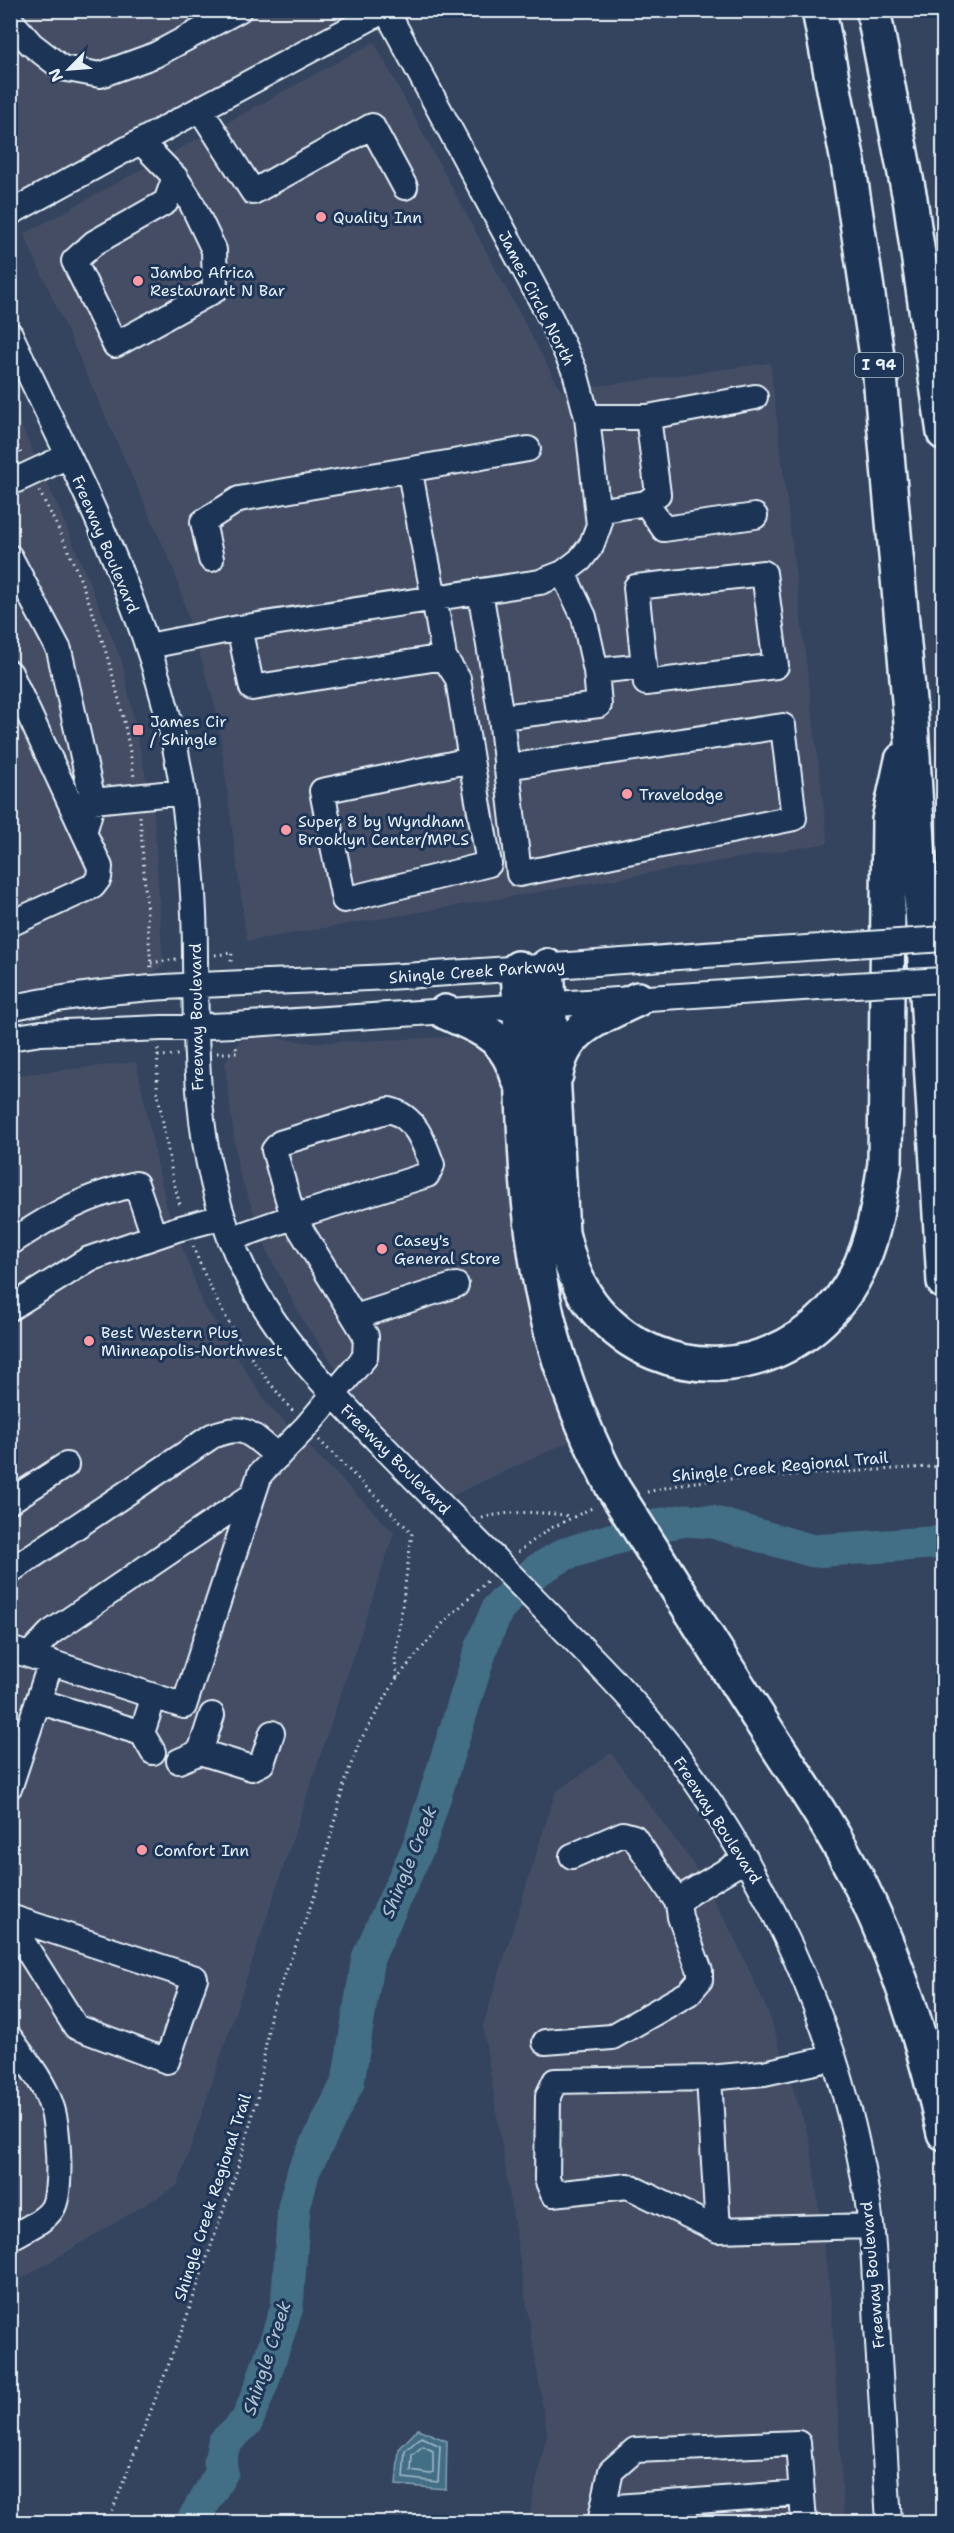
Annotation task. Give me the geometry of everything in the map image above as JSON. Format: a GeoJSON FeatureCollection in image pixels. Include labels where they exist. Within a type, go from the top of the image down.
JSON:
{"type":"FeatureCollection","features":[{"type":"Feature","properties":{"kind":"highway","name":"I 94"},"geometry":{"type":"LineString","coordinates":[[819,10],[848,162],[880,376],[911,723],[944,1282]]}},
{"type":"Feature","properties":{"kind":"highway"},"geometry":{"type":"LineString","coordinates":[[873,10],[911,209],[944,433]]}},
{"type":"Feature","properties":{"kind":"highway"},"geometry":{"type":"LineString","coordinates":[[445,1012],[482,1029],[502,1044],[539,1099],[568,1259],[585,1294],[609,1324],[624,1336],[657,1354],[676,1361],[715,1366],[734,1364],[772,1352],[811,1329],[840,1301],[860,1268],[874,1228],[880,1200],[885,1162],[889,820],[911,723]]}},
{"type":"Feature","properties":{"kind":"highway"},"geometry":{"type":"LineString","coordinates":[[532,967],[539,1099],[531,1216],[548,1318],[579,1416],[618,1496],[818,1808],[860,1885],[888,1947],[913,2014],[944,2133]]}},
{"type":"Feature","properties":{"kind":"highway"},"geometry":{"type":"LineString","coordinates":[[539,1099],[558,1064],[562,1050],[578,1032],[602,1016],[638,999]]}},
{"type":"Feature","properties":{"kind":"street"},"geometry":{"type":"LineString","coordinates":[[10,20],[21,49],[62,68],[100,75],[155,55],[239,10]]}},
{"type":"Feature","properties":{"kind":"street","name":"James Circle North"},"geometry":{"type":"LineString","coordinates":[[10,213],[386,10],[551,320],[575,372],[586,417],[599,525],[591,546],[580,560],[563,573],[540,582],[239,628],[149,646]]}},
{"type":"Feature","properties":{"kind":"street"},"geometry":{"type":"LineString","coordinates":[[200,109],[253,192],[372,126],[405,187]]}},
{"type":"Feature","properties":{"kind":"street"},"geometry":{"type":"LineString","coordinates":[[141,142],[175,177],[190,200],[213,250],[215,290],[114,345],[74,261],[94,243],[165,202],[175,177]]}},
{"type":"Feature","properties":{"kind":"street","name":"Freeway Boulevard"},"geometry":{"type":"LineString","coordinates":[[10,334],[128,590],[149,646],[173,736],[183,792],[189,848],[195,957],[197,1091],[211,1177],[230,1239],[261,1301],[295,1349],[333,1395],[493,1567],[547,1611],[644,1714],[682,1762],[746,1859],[794,1950],[844,2094],[861,2167],[871,2226],[889,2523]]}},
{"type":"Feature","properties":{"kind":"street"},"geometry":{"type":"LineString","coordinates":[[586,417],[648,417],[755,397]]}},
{"type":"Feature","properties":{"kind":"street"},"geometry":{"type":"LineString","coordinates":[[598,511],[646,503],[658,494],[648,417]]}},
{"type":"Feature","properties":{"kind":"street"},"geometry":{"type":"LineString","coordinates":[[211,558],[203,522],[238,499],[528,449]]}},
{"type":"Feature","properties":{"kind":"street"},"geometry":{"type":"LineString","coordinates":[[10,483],[68,456]]}},
{"type":"Feature","properties":{"kind":"street"},"geometry":{"type":"LineString","coordinates":[[410,471],[419,526],[435,597],[444,657],[458,679],[489,864],[344,900],[322,791],[471,760]]}},
{"type":"Feature","properties":{"kind":"street"},"geometry":{"type":"LineString","coordinates":[[646,503],[664,529],[755,516]]}},
{"type":"Feature","properties":{"kind":"street"},"geometry":{"type":"LineString","coordinates":[[10,557],[59,650],[93,801],[84,833]]}},
{"type":"Feature","properties":{"kind":"street"},"geometry":{"type":"LineString","coordinates":[[501,717],[599,705],[596,671],[584,617],[563,573]]}},
{"type":"Feature","properties":{"kind":"street"},"geometry":{"type":"LineString","coordinates":[[764,573],[776,666],[646,683],[644,666],[636,587],[764,573]]}},
{"type":"Feature","properties":{"kind":"street"},"geometry":{"type":"LineString","coordinates":[[480,591],[501,717],[506,767],[519,874],[794,818],[783,726],[506,767]]}},
{"type":"Feature","properties":{"kind":"street"},"geometry":{"type":"LineString","coordinates":[[239,628],[252,688],[444,657]]}},
{"type":"Feature","properties":{"kind":"street"},"geometry":{"type":"LineString","coordinates":[[596,671],[644,666]]}},
{"type":"Feature","properties":{"kind":"street"},"geometry":{"type":"LineString","coordinates":[[10,673],[100,867],[99,878],[93,886],[10,924]]}},
{"type":"Feature","properties":{"kind":"street"},"geometry":{"type":"LineString","coordinates":[[93,801],[183,792]]}},
{"type":"Feature","properties":{"kind":"street","name":"Shingle Creek Parkway"},"geometry":{"type":"LineString","coordinates":[[10,1008],[56,998],[194,986],[532,967],[944,939]]}},
{"type":"Feature","properties":{"kind":"street"},"geometry":{"type":"LineString","coordinates":[[10,1038],[41,1033],[445,1012],[944,980]]}},
{"type":"Feature","properties":{"kind":"street"},"geometry":{"type":"LineString","coordinates":[[30,1655],[184,1706],[260,1474],[306,1427],[365,1357],[366,1336],[293,1217],[274,1150],[280,1143],[389,1110],[399,1112],[421,1134],[432,1165],[427,1175],[293,1217],[230,1239]]}},
{"type":"Feature","properties":{"kind":"street"},"geometry":{"type":"LineString","coordinates":[[10,1243],[70,1205],[104,1192],[136,1184],[154,1236]]}},
{"type":"Feature","properties":{"kind":"street"},"geometry":{"type":"LineString","coordinates":[[10,1308],[89,1259],[154,1236],[222,1217]]}},
{"type":"Feature","properties":{"kind":"street"},"geometry":{"type":"LineString","coordinates":[[355,1317],[456,1285]]}},
{"type":"Feature","properties":{"kind":"street"},"geometry":{"type":"LineString","coordinates":[[10,1570],[212,1436],[229,1430],[242,1429],[278,1456]]}},
{"type":"Feature","properties":{"kind":"street"},"geometry":{"type":"LineString","coordinates":[[10,1501],[66,1465]]}},
{"type":"Feature","properties":{"kind":"street"},"geometry":{"type":"LineString","coordinates":[[30,1655],[50,1634],[253,1496]]}},
{"type":"Feature","properties":{"kind":"street"},"geometry":{"type":"LineString","coordinates":[[10,1786],[38,1701],[30,1655]]}},
{"type":"Feature","properties":{"kind":"street"},"geometry":{"type":"LineString","coordinates":[[38,1701],[147,1742],[154,1696]]}},
{"type":"Feature","properties":{"kind":"street"},"geometry":{"type":"LineString","coordinates":[[212,1715],[190,1757],[252,1768],[262,1762],[272,1733]]}},
{"type":"Feature","properties":{"kind":"street"},"geometry":{"type":"LineString","coordinates":[[544,2042],[612,2037],[689,1993],[700,1980],[700,1971],[680,1917],[678,1903],[634,1837],[623,1834],[572,1856]]}},
{"type":"Feature","properties":{"kind":"street"},"geometry":{"type":"LineString","coordinates":[[678,1903],[689,1893],[746,1859]]}},
{"type":"Feature","properties":{"kind":"street"},"geometry":{"type":"LineString","coordinates":[[10,1917],[195,1978],[167,2061],[76,2027],[10,1922]]}},
{"type":"Feature","properties":{"kind":"street"},"geometry":{"type":"LineString","coordinates":[[10,2038],[36,2076],[52,2105],[59,2181],[57,2200],[52,2211],[10,2238]]}},
{"type":"Feature","properties":{"kind":"street"},"geometry":{"type":"LineString","coordinates":[[833,2058],[764,2073],[709,2078],[555,2081],[548,2096],[547,2179],[553,2194],[628,2186],[718,2230],[871,2226]]}},
{"type":"Feature","properties":{"kind":"street"},"geometry":{"type":"LineString","coordinates":[[709,2078],[718,2230]]}},
{"type":"Feature","properties":{"kind":"street"},"geometry":{"type":"LineString","coordinates":[[802,2493],[602,2515],[611,2470],[635,2450],[798,2443],[802,2493],[804,2523]]}},
{"type":"Feature","properties":{"kind":"path","name":"Shingle Creek Regional Trail"},"geometry":{"type":"LineString","coordinates":[[517,1553],[549,1529],[618,1496],[714,1480],[944,1466]]}},
{"type":"Feature","properties":{"kind":"path"},"geometry":{"type":"LineString","coordinates":[[489,1516],[535,1512],[573,1516]]}},
{"type":"Feature","properties":{"kind":"path"},"geometry":{"type":"LineString","coordinates":[[397,1678],[395,1660],[412,1533]]}},
{"type":"Feature","properties":{"kind":"path","name":"Shingle Creek Regional Trail"},"geometry":{"type":"LineString","coordinates":[[108,2523],[184,2322],[237,2170],[257,2100],[271,2012],[317,1889],[345,1780],[367,1726],[397,1678],[493,1567]]}},
{"type":"Feature","properties":{"kind":"shaded area"},"geometry":{"type":"Polygon","coordinates":[[[11,11],[361,11],[11,198],[11,11]]]}},
{"type":"Feature","properties":{"kind":"shaded area"},"geometry":{"type":"Polygon","coordinates":[[[374,42],[561,391],[770,363],[828,843],[247,941],[217,712],[174,570],[24,234],[374,42]]]}},
{"type":"Feature","properties":{"kind":"shaded area"},"geometry":{"type":"Polygon","coordinates":[[[10,401],[61,514],[122,662],[154,817],[163,966],[148,976],[11,991],[10,401]]]}},
{"type":"Feature","properties":{"kind":"shaded area"},"geometry":{"type":"Polygon","coordinates":[[[263,1036],[312,1043],[451,1037],[475,1039],[501,1059],[579,1437],[451,1496],[356,1397],[302,1319],[268,1253],[238,1169],[225,1064],[231,1051],[239,1042],[251,1037],[263,1036]]]}},
{"type":"Feature","properties":{"kind":"shaded area"},"geometry":{"type":"Polygon","coordinates":[[[136,1062],[166,1205],[204,1306],[268,1405],[394,1533],[178,2185],[11,2285],[10,1076],[136,1062]]]}},
{"type":"Feature","properties":{"kind":"shaded area"},"geometry":{"type":"Polygon","coordinates":[[[611,1753],[694,1865],[733,1935],[769,2014],[810,2141],[831,2303],[844,2522],[528,2522],[547,2433],[483,2026],[555,1793],[611,1753]]]}},
{"type":"Feature","properties":{"kind":"water"},"geometry":{"type":"Polygon","coordinates":[[[418,2429],[447,2441],[446,2489],[396,2485],[399,2449],[418,2429]]]}},
{"type":"Feature","properties":{"kind":"waterway","name":"Shingle Creek"},"geometry":{"type":"LineString","coordinates":[[192,2522],[222,2472],[220,2462],[224,2443],[247,2421],[262,2383],[287,2307],[294,2207],[304,2170],[348,2082],[368,1958],[420,1843],[483,1643],[498,1608],[536,1571],[565,1554],[659,1525],[686,1520],[712,1522],[813,1551],[944,1542]]}},
{"type":"Feature","properties":{"kind":"place","name":"Quality Inn"},"geometry":{"type":"Point","coordinates":[321,217]}},
{"type":"Feature","properties":{"kind":"place","name":"Jambo Africa Restaurant N Bar"},"geometry":{"type":"Point","coordinates":[138,281]}},
{"type":"Feature","properties":{"kind":"place","name":"James Cir / Shingle"},"geometry":{"type":"Point","coordinates":[138,730]}},
{"type":"Feature","properties":{"kind":"place","name":"Travelodge"},"geometry":{"type":"Point","coordinates":[627,794]}},
{"type":"Feature","properties":{"kind":"place","name":"Super 8 by Wyndham Brooklyn Center/MPLS"},"geometry":{"type":"Point","coordinates":[286,830]}},
{"type":"Feature","properties":{"kind":"place","name":"Casey's General Store"},"geometry":{"type":"Point","coordinates":[382,1249]}},
{"type":"Feature","properties":{"kind":"place","name":"Best Western Plus Minneapolis-Northwest"},"geometry":{"type":"Point","coordinates":[89,1341]}},
{"type":"Feature","properties":{"kind":"place","name":"Comfort Inn"},"geometry":{"type":"Point","coordinates":[142,1850]}}]}
